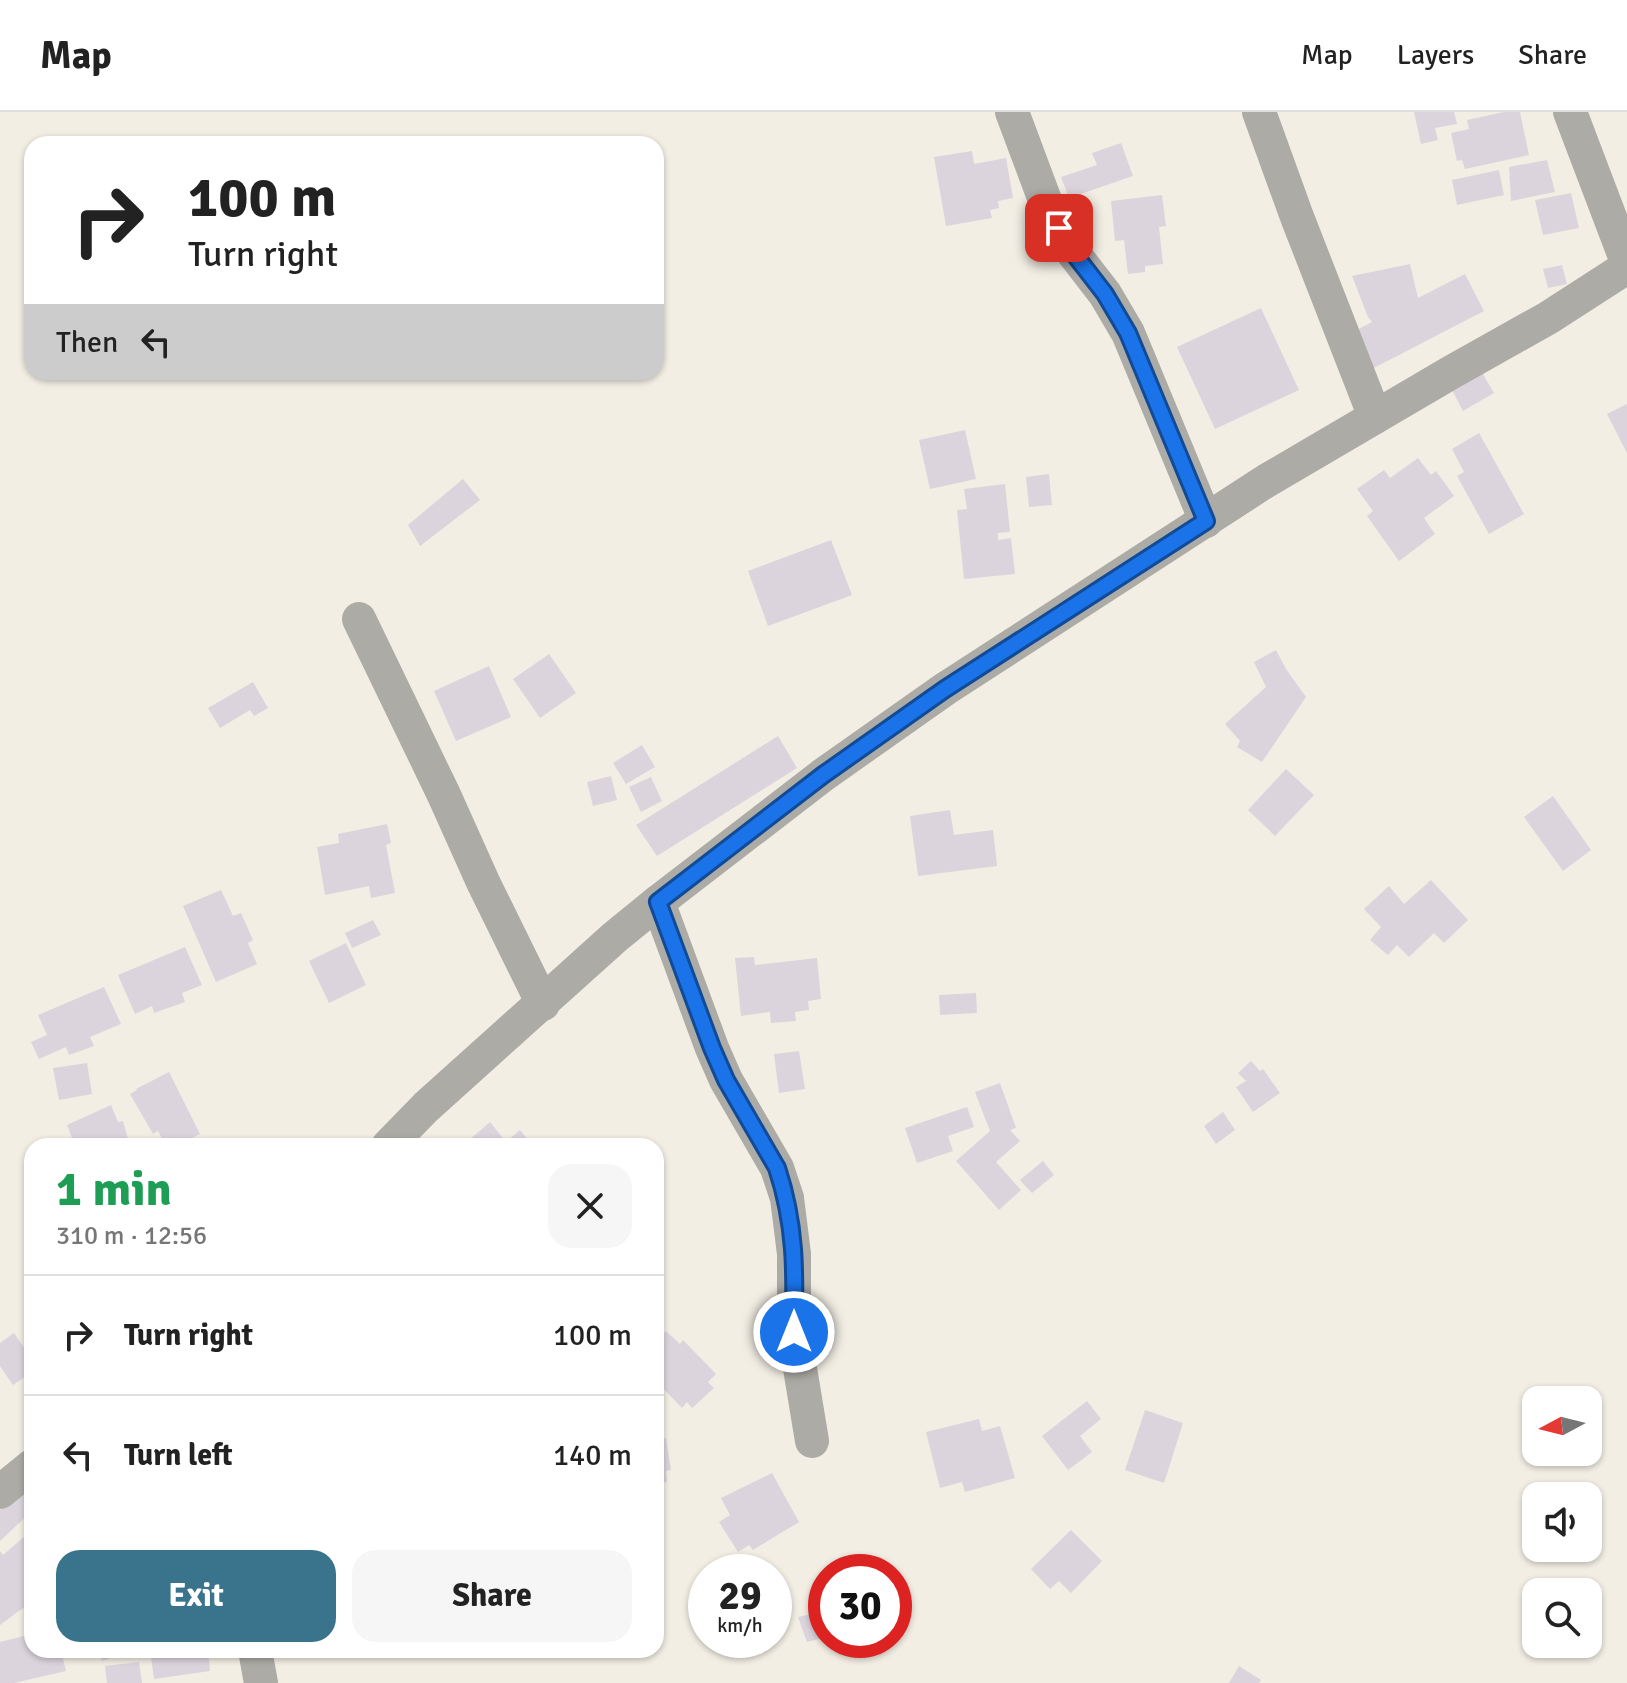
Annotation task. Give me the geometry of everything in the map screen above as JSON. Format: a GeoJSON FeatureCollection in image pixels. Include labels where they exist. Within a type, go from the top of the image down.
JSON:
{"type":"FeatureCollection","features":[{"type":"Feature","properties":{"kind":"street"},"geometry":{"type":"LineString","coordinates":[[1012,112],[1049,211],[1068,246],[1105,294],[1128,333],[1206,521]]}},
{"type":"Feature","properties":{"kind":"street"},"geometry":{"type":"LineString","coordinates":[[1259,112],[1375,417]]}},
{"type":"Feature","properties":{"kind":"street"},"geometry":{"type":"LineString","coordinates":[[396,1138],[426,1107],[615,937],[823,775],[945,689],[1266,481],[1548,318],[1627,265],[1570,112]]}},
{"type":"Feature","properties":{"kind":"street"},"geometry":{"type":"LineString","coordinates":[[359,619],[543,1004]]}},
{"type":"Feature","properties":{"kind":"street"},"geometry":{"type":"LineString","coordinates":[[658,902],[712,1048],[726,1080],[777,1168],[787,1198],[794,1254],[794,1332],[812,1441]]}},
{"type":"Feature","properties":{"kind":"street"},"geometry":{"type":"LineString","coordinates":[[0,1492],[24,1472]]}},
{"type":"Feature","properties":{"kind":"street"},"geometry":{"type":"LineString","coordinates":[[256,1658],[261,1683]]}},
{"type":"Feature","properties":{"kind":"building"},"geometry":{"type":"Polygon","coordinates":[[[1414,112],[1454,112],[1457,124],[1435,128],[1438,140],[1421,144],[1414,112]]]}},
{"type":"Feature","properties":{"kind":"building"},"geometry":{"type":"Polygon","coordinates":[[[1520,112],[1529,155],[1465,169],[1462,160],[1457,161],[1451,133],[1469,129],[1467,120],[1520,112]]]}},
{"type":"Feature","properties":{"kind":"building"},"geometry":{"type":"Polygon","coordinates":[[[1121,143],[1133,176],[1069,198],[1061,177],[1097,165],[1092,153],[1121,143]]]}},
{"type":"Feature","properties":{"kind":"building"},"geometry":{"type":"Polygon","coordinates":[[[972,151],[974,164],[1006,158],[1013,198],[998,201],[999,208],[990,210],[992,218],[946,226],[934,157],[972,151]]]}},
{"type":"Feature","properties":{"kind":"building"},"geometry":{"type":"Polygon","coordinates":[[[1547,160],[1555,192],[1511,201],[1509,167],[1547,160]]]}},
{"type":"Feature","properties":{"kind":"building"},"geometry":{"type":"Polygon","coordinates":[[[1499,170],[1504,195],[1457,205],[1452,180],[1499,170]]]}},
{"type":"Feature","properties":{"kind":"building"},"geometry":{"type":"Polygon","coordinates":[[[1571,193],[1579,228],[1543,235],[1535,200],[1571,193]]]}},
{"type":"Feature","properties":{"kind":"building"},"geometry":{"type":"Polygon","coordinates":[[[1162,195],[1166,226],[1159,227],[1163,264],[1145,266],[1145,272],[1128,274],[1124,240],[1115,241],[1111,201],[1162,195]]]}},
{"type":"Feature","properties":{"kind":"building"},"geometry":{"type":"Polygon","coordinates":[[[1410,264],[1418,298],[1465,274],[1484,311],[1370,370],[1351,333],[1372,322],[1352,276],[1410,264]]]}},
{"type":"Feature","properties":{"kind":"building"},"geometry":{"type":"Polygon","coordinates":[[[1562,265],[1567,284],[1548,288],[1543,269],[1562,265]]]}},
{"type":"Feature","properties":{"kind":"building"},"geometry":{"type":"Polygon","coordinates":[[[1261,308],[1299,390],[1215,429],[1177,347],[1261,308]]]}},
{"type":"Feature","properties":{"kind":"building"},"geometry":{"type":"Polygon","coordinates":[[[1480,369],[1494,393],[1463,411],[1450,386],[1480,369]]]}},
{"type":"Feature","properties":{"kind":"building"},"geometry":{"type":"Polygon","coordinates":[[[1627,404],[1627,453],[1607,414],[1627,404]]]}},
{"type":"Feature","properties":{"kind":"building"},"geometry":{"type":"Polygon","coordinates":[[[965,430],[976,479],[930,489],[919,440],[965,430]]]}},
{"type":"Feature","properties":{"kind":"building"},"geometry":{"type":"Polygon","coordinates":[[[1479,433],[1524,514],[1489,534],[1457,476],[1464,472],[1452,449],[1479,433]]]}},
{"type":"Feature","properties":{"kind":"building"},"geometry":{"type":"Polygon","coordinates":[[[1418,458],[1431,475],[1436,471],[1454,496],[1424,518],[1435,534],[1399,561],[1367,516],[1373,511],[1357,489],[1384,470],[1390,478],[1418,458]]]}},
{"type":"Feature","properties":{"kind":"building"},"geometry":{"type":"Polygon","coordinates":[[[1049,474],[1052,505],[1029,507],[1026,477],[1049,474]]]}},
{"type":"Feature","properties":{"kind":"building"},"geometry":{"type":"Polygon","coordinates":[[[463,479],[480,500],[420,546],[408,525],[463,479]]]}},
{"type":"Feature","properties":{"kind":"building"},"geometry":{"type":"Polygon","coordinates":[[[1005,484],[1010,532],[998,533],[998,540],[1011,538],[1015,574],[964,579],[957,510],[967,509],[964,489],[1005,484]]]}},
{"type":"Feature","properties":{"kind":"building"},"geometry":{"type":"Polygon","coordinates":[[[831,540],[852,595],[768,626],[748,571],[831,540]]]}},
{"type":"Feature","properties":{"kind":"building"},"geometry":{"type":"Polygon","coordinates":[[[1276,650],[1306,697],[1262,762],[1237,747],[1240,741],[1225,724],[1266,687],[1254,662],[1276,650]]]}},
{"type":"Feature","properties":{"kind":"building"},"geometry":{"type":"Polygon","coordinates":[[[549,654],[576,693],[540,718],[513,679],[549,654]]]}},
{"type":"Feature","properties":{"kind":"building"},"geometry":{"type":"Polygon","coordinates":[[[489,666],[511,717],[456,741],[434,691],[489,666]]]}},
{"type":"Feature","properties":{"kind":"building"},"geometry":{"type":"Polygon","coordinates":[[[253,682],[268,708],[254,716],[250,710],[220,728],[208,708],[253,682]]]}},
{"type":"Feature","properties":{"kind":"building"},"geometry":{"type":"Polygon","coordinates":[[[778,736],[797,768],[657,856],[636,825],[778,736]]]}},
{"type":"Feature","properties":{"kind":"building"},"geometry":{"type":"Polygon","coordinates":[[[642,745],[655,767],[626,784],[613,763],[642,745]]]}},
{"type":"Feature","properties":{"kind":"building"},"geometry":{"type":"Polygon","coordinates":[[[1286,769],[1314,795],[1275,836],[1248,810],[1286,769]]]}},
{"type":"Feature","properties":{"kind":"building"},"geometry":{"type":"Polygon","coordinates":[[[611,776],[617,800],[593,806],[587,782],[611,776]]]}},
{"type":"Feature","properties":{"kind":"building"},"geometry":{"type":"Polygon","coordinates":[[[651,777],[662,801],[641,812],[629,787],[651,777]]]}},
{"type":"Feature","properties":{"kind":"building"},"geometry":{"type":"Polygon","coordinates":[[[1553,796],[1591,850],[1563,871],[1524,817],[1553,796]]]}},
{"type":"Feature","properties":{"kind":"building"},"geometry":{"type":"Polygon","coordinates":[[[950,810],[954,835],[993,830],[997,866],[918,876],[910,816],[950,810]]]}},
{"type":"Feature","properties":{"kind":"building"},"geometry":{"type":"Polygon","coordinates":[[[387,824],[391,843],[386,845],[395,893],[371,898],[369,886],[325,895],[317,847],[339,843],[338,834],[387,824]]]}},
{"type":"Feature","properties":{"kind":"building"},"geometry":{"type":"Polygon","coordinates":[[[1431,880],[1468,920],[1444,943],[1434,933],[1409,957],[1397,945],[1388,955],[1370,940],[1381,927],[1364,909],[1389,886],[1404,904],[1431,880]]]}},
{"type":"Feature","properties":{"kind":"building"},"geometry":{"type":"Polygon","coordinates":[[[221,890],[233,916],[241,913],[253,940],[248,943],[257,964],[216,982],[183,906],[221,890]]]}},
{"type":"Feature","properties":{"kind":"building"},"geometry":{"type":"Polygon","coordinates":[[[373,920],[381,935],[352,948],[345,933],[373,920]]]}},
{"type":"Feature","properties":{"kind":"building"},"geometry":{"type":"Polygon","coordinates":[[[346,943],[366,985],[329,1003],[309,961],[346,943]]]}},
{"type":"Feature","properties":{"kind":"building"},"geometry":{"type":"Polygon","coordinates":[[[185,947],[202,985],[182,993],[185,1002],[154,1013],[152,1006],[135,1014],[118,975],[185,947]]]}},
{"type":"Feature","properties":{"kind":"building"},"geometry":{"type":"Polygon","coordinates":[[[754,957],[755,965],[817,958],[821,999],[808,1001],[809,1010],[795,1012],[796,1021],[771,1023],[770,1012],[741,1016],[735,958],[754,957]]]}},
{"type":"Feature","properties":{"kind":"building"},"geometry":{"type":"Polygon","coordinates":[[[104,987],[121,1024],[90,1037],[94,1046],[69,1055],[66,1047],[39,1059],[31,1042],[47,1035],[38,1015],[104,987]]]}},
{"type":"Feature","properties":{"kind":"building"},"geometry":{"type":"Polygon","coordinates":[[[976,993],[977,1013],[940,1015],[939,995],[976,993]]]}},
{"type":"Feature","properties":{"kind":"building"},"geometry":{"type":"Polygon","coordinates":[[[799,1051],[805,1089],[779,1093],[774,1054],[799,1051]]]}},
{"type":"Feature","properties":{"kind":"building"},"geometry":{"type":"Polygon","coordinates":[[[1251,1061],[1260,1071],[1263,1069],[1280,1093],[1253,1112],[1236,1087],[1246,1081],[1238,1073],[1251,1061]]]}},
{"type":"Feature","properties":{"kind":"building"},"geometry":{"type":"Polygon","coordinates":[[[87,1063],[92,1094],[59,1100],[53,1068],[87,1063]]]}},
{"type":"Feature","properties":{"kind":"building"},"geometry":{"type":"Polygon","coordinates":[[[169,1072],[200,1134],[192,1138],[162,1138],[158,1131],[153,1134],[130,1094],[169,1072]]]}},
{"type":"Feature","properties":{"kind":"building"},"geometry":{"type":"Polygon","coordinates":[[[1000,1083],[1016,1128],[1010,1130],[1020,1141],[996,1162],[1021,1190],[999,1210],[956,1161],[990,1131],[975,1092],[1000,1083]]]}},
{"type":"Feature","properties":{"kind":"building"},"geometry":{"type":"Polygon","coordinates":[[[111,1105],[118,1122],[123,1121],[128,1138],[72,1138],[67,1125],[111,1105]]]}},
{"type":"Feature","properties":{"kind":"building"},"geometry":{"type":"Polygon","coordinates":[[[967,1107],[974,1127],[948,1136],[953,1151],[917,1163],[905,1128],[967,1107]]]}},
{"type":"Feature","properties":{"kind":"building"},"geometry":{"type":"Polygon","coordinates":[[[1223,1112],[1235,1130],[1216,1144],[1204,1126],[1223,1112]]]}},
{"type":"Feature","properties":{"kind":"building"},"geometry":{"type":"Polygon","coordinates":[[[490,1122],[503,1138],[471,1138],[490,1122]]]}},
{"type":"Feature","properties":{"kind":"building"},"geometry":{"type":"Polygon","coordinates":[[[520,1130],[526,1138],[511,1138],[520,1130]]]}},
{"type":"Feature","properties":{"kind":"building"},"geometry":{"type":"Polygon","coordinates":[[[1043,1161],[1054,1175],[1032,1193],[1020,1180],[1043,1161]]]}},
{"type":"Feature","properties":{"kind":"building"},"geometry":{"type":"Polygon","coordinates":[[[666,1331],[680,1344],[683,1340],[716,1374],[708,1382],[714,1388],[692,1408],[687,1402],[682,1408],[664,1389],[666,1331]]]}},
{"type":"Feature","properties":{"kind":"building"},"geometry":{"type":"Polygon","coordinates":[[[14,1333],[24,1347],[24,1377],[13,1385],[0,1366],[0,1343],[14,1333]]]}},
{"type":"Feature","properties":{"kind":"building"},"geometry":{"type":"Polygon","coordinates":[[[1087,1401],[1101,1419],[1080,1436],[1092,1452],[1068,1470],[1042,1436],[1087,1401]]]}},
{"type":"Feature","properties":{"kind":"building"},"geometry":{"type":"Polygon","coordinates":[[[1145,1410],[1183,1423],[1164,1483],[1125,1470],[1145,1410]]]}},
{"type":"Feature","properties":{"kind":"building"},"geometry":{"type":"Polygon","coordinates":[[[979,1419],[982,1431],[1000,1426],[1015,1478],[965,1492],[962,1482],[940,1488],[926,1432],[979,1419]]]}},
{"type":"Feature","properties":{"kind":"building"},"geometry":{"type":"Polygon","coordinates":[[[666,1438],[671,1470],[666,1471],[667,1482],[664,1482],[666,1438]]]}},
{"type":"Feature","properties":{"kind":"building"},"geometry":{"type":"Polygon","coordinates":[[[772,1473],[799,1522],[753,1550],[749,1545],[738,1552],[719,1522],[730,1515],[721,1498],[772,1473]]]}},
{"type":"Feature","properties":{"kind":"building"},"geometry":{"type":"Polygon","coordinates":[[[24,1489],[24,1518],[0,1541],[0,1510],[24,1489]]]}},
{"type":"Feature","properties":{"kind":"building"},"geometry":{"type":"Polygon","coordinates":[[[1071,1530],[1102,1561],[1071,1593],[1059,1581],[1050,1589],[1031,1569],[1071,1530]]]}},
{"type":"Feature","properties":{"kind":"building"},"geometry":{"type":"Polygon","coordinates":[[[24,1537],[24,1609],[0,1625],[0,1551],[3,1555],[24,1537]]]}},
{"type":"Feature","properties":{"kind":"building"},"geometry":{"type":"Polygon","coordinates":[[[808,1615],[808,1642],[807,1642],[798,1617],[808,1615]]]}},
{"type":"Feature","properties":{"kind":"building"},"geometry":{"type":"Polygon","coordinates":[[[24,1636],[24,1658],[63,1658],[66,1671],[14,1683],[0,1683],[0,1642],[24,1636]]]}},
{"type":"Feature","properties":{"kind":"building"},"geometry":{"type":"Polygon","coordinates":[[[151,1658],[209,1658],[210,1671],[154,1679],[151,1658]]]}},
{"type":"Feature","properties":{"kind":"building"},"geometry":{"type":"Polygon","coordinates":[[[139,1662],[142,1683],[107,1683],[105,1666],[139,1662]]]}},
{"type":"Feature","properties":{"kind":"building"},"geometry":{"type":"Polygon","coordinates":[[[1239,1666],[1261,1680],[1259,1683],[1229,1683],[1239,1666]]]}},
{"type":"Feature","properties":{"kind":"route"},"geometry":{"type":"LineString","coordinates":[[794,1332],[794,1254],[787,1198],[777,1168],[726,1080],[712,1048],[658,902],[823,775],[945,689],[1206,521],[1128,333],[1059,228]]}}]}
